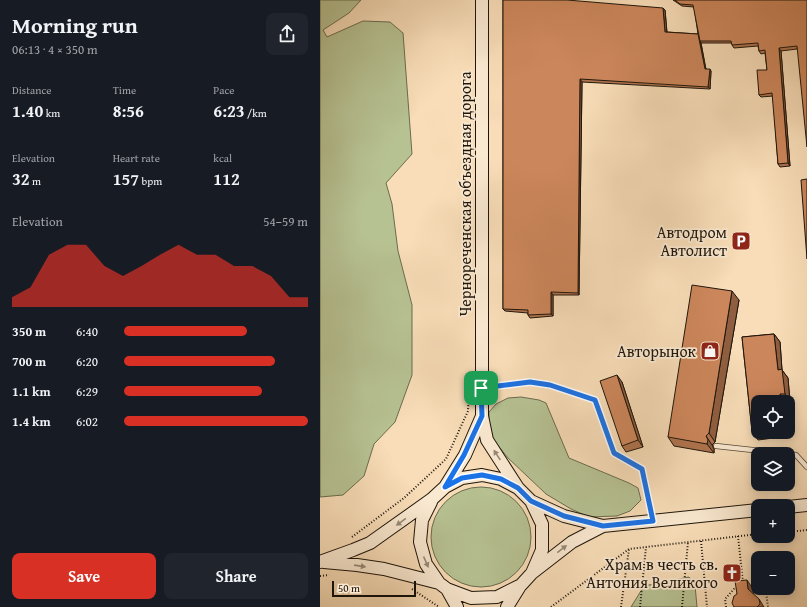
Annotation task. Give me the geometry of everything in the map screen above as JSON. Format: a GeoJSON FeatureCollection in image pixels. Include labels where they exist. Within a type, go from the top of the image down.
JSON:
{"type":"FeatureCollection","features":[{"type":"Feature","properties":{"kind":"main road","name":"Чернореченская объездная дорога"},"geometry":{"type":"LineString","coordinates":[[482,0],[482,416]]}},
{"type":"Feature","properties":{"kind":"main road"},"geometry":{"type":"LineString","coordinates":[[445,487],[464,455],[482,416]]}},
{"type":"Feature","properties":{"kind":"main road"},"geometry":{"type":"LineString","coordinates":[[482,416],[488,440],[518,488],[531,501],[542,524],[542,550],[532,573]]}},
{"type":"Feature","properties":{"kind":"main road"},"geometry":{"type":"LineString","coordinates":[[321,562],[370,543],[432,499],[445,487],[462,478],[482,475],[501,479],[518,488]]}},
{"type":"Feature","properties":{"kind":"main road"},"geometry":{"type":"LineString","coordinates":[[432,499],[422,520],[420,542],[426,564],[457,607]]}},
{"type":"Feature","properties":{"kind":"main road"},"geometry":{"type":"LineString","coordinates":[[531,501],[564,516],[603,526],[751,511]]}},
{"type":"Feature","properties":{"kind":"main road"},"geometry":{"type":"LineString","coordinates":[[795,506],[807,505]]}},
{"type":"Feature","properties":{"kind":"main road"},"geometry":{"type":"LineString","coordinates":[[507,607],[521,585],[532,573],[572,542],[603,526]]}},
{"type":"Feature","properties":{"kind":"main road"},"geometry":{"type":"LineString","coordinates":[[321,562],[384,569],[443,586],[471,598],[498,597],[521,585]]}},
{"type":"Feature","properties":{"kind":"lane"},"geometry":{"type":"LineString","coordinates":[[481,388],[530,382],[550,385],[595,400],[614,453],[642,469],[653,521]]}},
{"type":"Feature","properties":{"kind":"lane"},"geometry":{"type":"LineString","coordinates":[[716,446],[751,450]]}},
{"type":"Feature","properties":{"kind":"lane"},"geometry":{"type":"LineString","coordinates":[[795,455],[807,467]]}},
{"type":"Feature","properties":{"kind":"path"},"geometry":{"type":"LineString","coordinates":[[348,540],[404,498],[446,458],[468,411],[469,390],[481,388]]}},
{"type":"Feature","properties":{"kind":"path"},"geometry":{"type":"LineString","coordinates":[[795,531],[807,530]]}},
{"type":"Feature","properties":{"kind":"path"},"geometry":{"type":"LineString","coordinates":[[551,607],[629,549],[751,535]]}},
{"type":"Feature","properties":{"kind":"path"},"geometry":{"type":"LineString","coordinates":[[738,536],[744,588],[751,588]]}},
{"type":"Feature","properties":{"kind":"path"},"geometry":{"type":"LineString","coordinates":[[701,541],[707,607]]}},
{"type":"Feature","properties":{"kind":"path"},"geometry":{"type":"LineString","coordinates":[[682,607],[688,542]]}},
{"type":"Feature","properties":{"kind":"path"},"geometry":{"type":"LineString","coordinates":[[640,607],[646,547]]}},
{"type":"Feature","properties":{"kind":"path"},"geometry":{"type":"LineString","coordinates":[[621,607],[629,549]]}},
{"type":"Feature","properties":{"kind":"path"},"geometry":{"type":"LineString","coordinates":[[320,576],[335,574]]}},
{"type":"Feature","properties":{"kind":"path"},"geometry":{"type":"LineString","coordinates":[[412,589],[439,607]]}},
{"type":"Feature","properties":{"kind":"path"},"geometry":{"type":"LineString","coordinates":[[726,607],[725,599],[734,589],[739,589]]}},
{"type":"Feature","properties":{"kind":"path"},"geometry":{"type":"LineString","coordinates":[[766,595],[768,607]]}},
{"type":"Feature","properties":{"kind":"green space"},"geometry":{"type":"Polygon","coordinates":[[[320,0],[361,0],[349,13],[323,30],[327,37],[363,21],[390,22],[403,33],[412,154],[386,183],[392,204],[398,251],[412,305],[412,375],[395,422],[374,444],[364,476],[343,495],[320,497],[320,0]]]}},
{"type":"Feature","properties":{"kind":"green space"},"geometry":{"type":"Polygon","coordinates":[[[521,397],[539,400],[546,403],[569,458],[638,488],[641,500],[630,511],[617,516],[589,517],[571,509],[546,494],[508,458],[491,437],[489,412],[496,404],[508,398],[521,397]]]}},
{"type":"Feature","properties":{"kind":"green space"},"geometry":{"type":"Polygon","coordinates":[[[481,487],[500,491],[516,502],[527,518],[531,537],[527,556],[516,572],[500,583],[481,587],[462,583],[446,572],[435,556],[431,537],[435,518],[446,502],[462,491],[481,487]]]}},
{"type":"Feature","properties":{"kind":"green space"},"geometry":{"type":"Polygon","coordinates":[[[689,577],[695,585],[697,607],[631,607],[644,586],[689,577]]]}},
{"type":"Feature","properties":{"kind":"building"},"geometry":{"type":"Polygon","coordinates":[[[503,0],[567,0],[663,8],[665,32],[698,34],[705,69],[710,69],[708,87],[580,79],[578,293],[551,292],[551,314],[528,315],[528,310],[503,309],[503,0]]]}},
{"type":"Feature","properties":{"kind":"building"},"geometry":{"type":"Polygon","coordinates":[[[675,0],[807,0],[807,147],[797,46],[779,48],[788,163],[778,164],[772,93],[759,95],[757,70],[767,70],[765,50],[759,51],[758,43],[732,45],[731,41],[700,41],[693,5],[680,4],[675,0]]]}},
{"type":"Feature","properties":{"kind":"building"},"geometry":{"type":"Polygon","coordinates":[[[807,179],[807,259],[801,180],[807,179]]]}},
{"type":"Feature","properties":{"kind":"building"},"geometry":{"type":"Polygon","coordinates":[[[692,285],[732,291],[709,433],[706,436],[708,440],[707,444],[668,437],[692,285]]]}},
{"type":"Feature","properties":{"kind":"building"},"geometry":{"type":"Polygon","coordinates":[[[774,334],[778,370],[782,369],[785,394],[751,395],[751,422],[742,337],[774,334]]]}},
{"type":"Feature","properties":{"kind":"building"},"geometry":{"type":"Polygon","coordinates":[[[617,375],[638,440],[622,446],[600,381],[617,375]]]}},
{"type":"Feature","properties":{"kind":"building"},"geometry":{"type":"Polygon","coordinates":[[[747,580],[748,589],[751,592],[751,595],[755,595],[759,599],[760,604],[757,607],[734,607],[732,603],[734,596],[737,594],[735,581],[747,580]]]}},
{"type":"Feature","properties":{"kind":"place","name":"Автодром Автолист"},"geometry":{"type":"Point","coordinates":[741,241]}},
{"type":"Feature","properties":{"kind":"place","name":"Авторынок"},"geometry":{"type":"Point","coordinates":[710,351]}},
{"type":"Feature","properties":{"kind":"place","name":"Храм в честь св. Антония Великого"},"geometry":{"type":"Point","coordinates":[732,573]}},
{"type":"Feature","properties":{"kind":"route"},"geometry":{"type":"LineString","coordinates":[[530,382],[550,385],[595,400],[614,453],[642,469],[653,521],[603,526],[564,516],[531,501],[518,488],[501,479],[482,475],[462,478],[445,487],[464,455],[482,416],[481,388],[530,382]]}}]}
